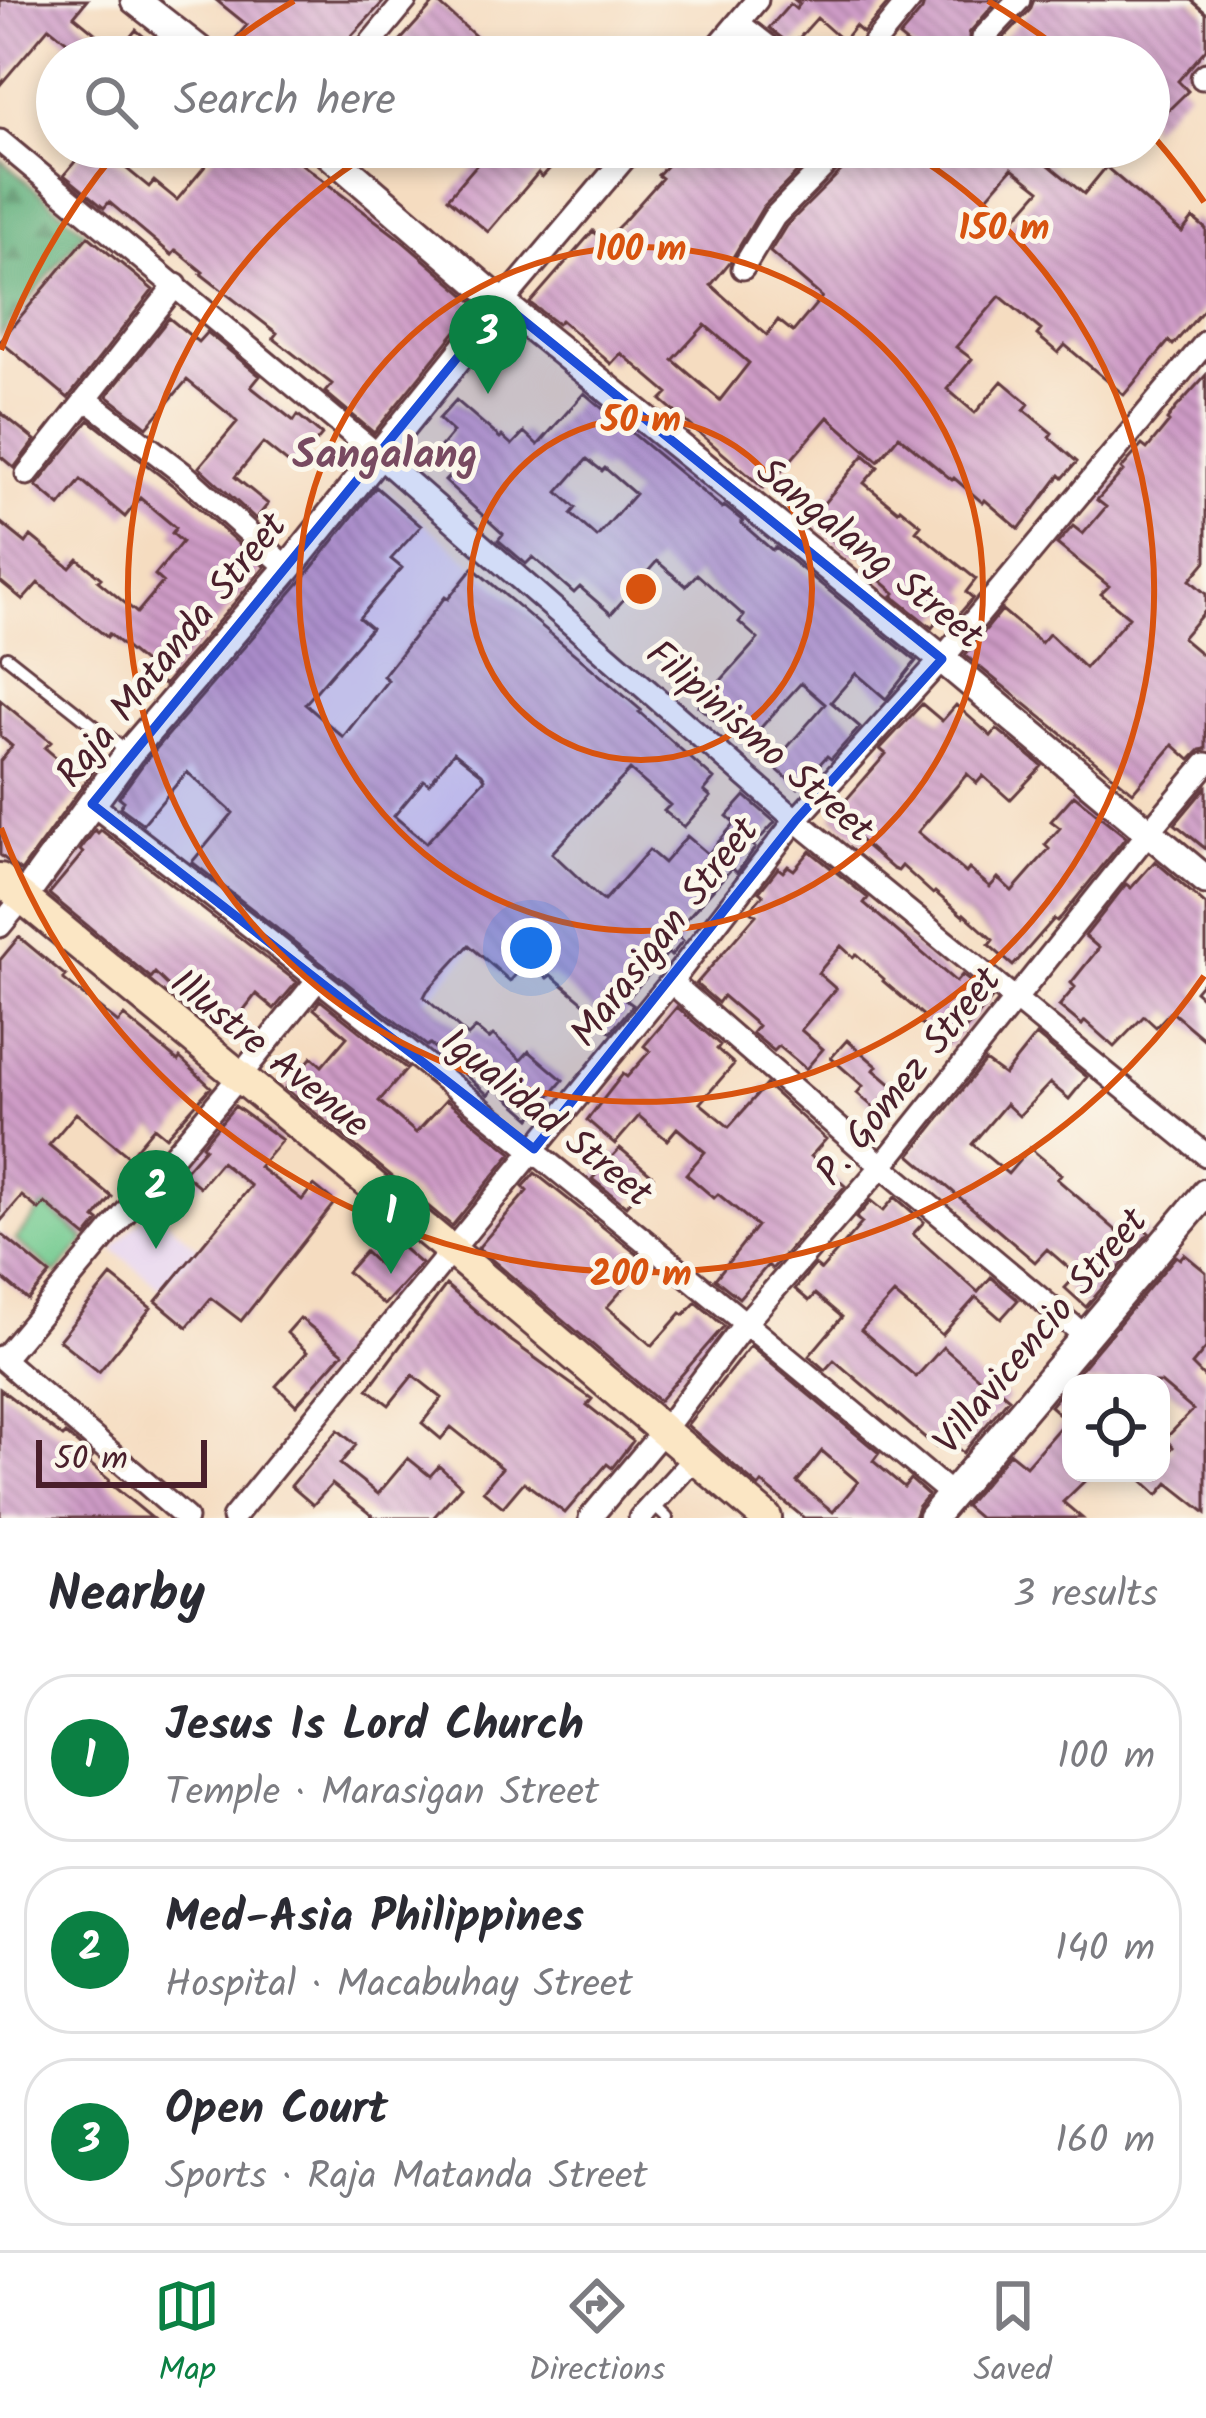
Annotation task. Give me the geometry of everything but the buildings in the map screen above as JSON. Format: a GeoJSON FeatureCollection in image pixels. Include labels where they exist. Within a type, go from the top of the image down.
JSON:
{"type":"FeatureCollection","features":[{"type":"Feature","properties":{"kind":"main road","name":"Illustre Avenue"},"geometry":{"type":"LineString","coordinates":[[12,889],[453,1252],[766,1518]]}},
{"type":"Feature","properties":{"kind":"street"},"geometry":{"type":"LineString","coordinates":[[135,0],[181,36]]}},
{"type":"Feature","properties":{"kind":"street"},"geometry":{"type":"LineString","coordinates":[[376,36],[406,0]]}},
{"type":"Feature","properties":{"kind":"street"},"geometry":{"type":"LineString","coordinates":[[727,36],[758,0]]}},
{"type":"Feature","properties":{"kind":"street"},"geometry":{"type":"LineString","coordinates":[[880,36],[910,0]]}},
{"type":"Feature","properties":{"kind":"street"},"geometry":{"type":"LineString","coordinates":[[984,36],[1019,0]]}},
{"type":"Feature","properties":{"kind":"street"},"geometry":{"type":"LineString","coordinates":[[738,23],[755,36]]}},
{"type":"Feature","properties":{"kind":"street","name":"Filipinismo Street"},"geometry":{"type":"LineString","coordinates":[[0,141],[379,456],[796,820],[1206,1155]]}},
{"type":"Feature","properties":{"kind":"street","name":"Sangalang Street"},"geometry":{"type":"LineString","coordinates":[[345,168],[502,303],[1206,880]]}},
{"type":"Feature","properties":{"kind":"street","name":"Raja Matanda Street"},"geometry":{"type":"LineString","coordinates":[[0,926],[12,889],[92,804],[129,753],[289,568],[616,168]]}},
{"type":"Feature","properties":{"kind":"street"},"geometry":{"type":"LineString","coordinates":[[743,268],[775,217],[823,168]]}},
{"type":"Feature","properties":{"kind":"street"},"geometry":{"type":"LineString","coordinates":[[27,474],[176,285]]}},
{"type":"Feature","properties":{"kind":"street","name":"Marasigan Street"},"geometry":{"type":"LineString","coordinates":[[233,1518],[671,982],[796,820],[942,659],[1206,342]]}},
{"type":"Feature","properties":{"kind":"street"},"geometry":{"type":"LineString","coordinates":[[86,399],[185,475],[289,568]]}},
{"type":"Feature","properties":{"kind":"street","name":"P. Gomez Street"},"geometry":{"type":"LineString","coordinates":[[590,1518],[746,1322],[883,1166],[1206,764]]}},
{"type":"Feature","properties":{"kind":"street","name":"Igualidad Street"},"geometry":{"type":"LineString","coordinates":[[92,804],[534,1149],[951,1494]]}},
{"type":"Feature","properties":{"kind":"street"},"geometry":{"type":"LineString","coordinates":[[186,1518],[1,1358],[319,977]]}},
{"type":"Feature","properties":{"kind":"street"},"geometry":{"type":"LineString","coordinates":[[671,982],[1085,1336]]}},
{"type":"Feature","properties":{"kind":"street","name":"Villavicencio Street"},"geometry":{"type":"LineString","coordinates":[[932,1518],[1206,1193]]}},
{"type":"Feature","properties":{"kind":"street"},"geometry":{"type":"LineString","coordinates":[[653,1514],[695,1457]]}},
{"type":"Feature","properties":{"kind":"lane"},"geometry":{"type":"LineString","coordinates":[[8,656],[129,753]]}},
{"type":"Feature","properties":{"kind":"highlighted area"},"geometry":{"type":"Polygon","coordinates":[[[502,303],[942,659],[796,820],[534,1149],[92,804],[502,303]]]}},
{"type":"Feature","properties":{"kind":"shaded area"},"geometry":{"type":"Polygon","coordinates":[[[369,477],[670,731],[398,1032],[103,796],[369,477]]]}},
{"type":"Feature","properties":{"kind":"shaded area"},"geometry":{"type":"Polygon","coordinates":[[[151,1208],[199,1248],[161,1289],[113,1249],[151,1208]]]}},
{"type":"Feature","properties":{"kind":"green space"},"geometry":{"type":"Polygon","coordinates":[[[0,159],[85,231],[0,336],[0,159]]]}},
{"type":"Feature","properties":{"kind":"green space"},"geometry":{"type":"Polygon","coordinates":[[[44,1205],[86,1240],[56,1274],[15,1240],[44,1205]]]}},
{"type":"Feature","properties":{"kind":"place","name":"Open Court"},"geometry":{"type":"Point","coordinates":[488,394]}},
{"type":"Feature","properties":{"kind":"place","name":"Med-Asia Philippines"},"geometry":{"type":"Point","coordinates":[156,1249]}},
{"type":"Feature","properties":{"kind":"place","name":"Jesus Is Lord Church"},"geometry":{"type":"Point","coordinates":[391,1274]}},
{"type":"Feature","properties":{"kind":"district","name":"Sangalang"},"geometry":{"type":"Point","coordinates":[385,453]}}]}
